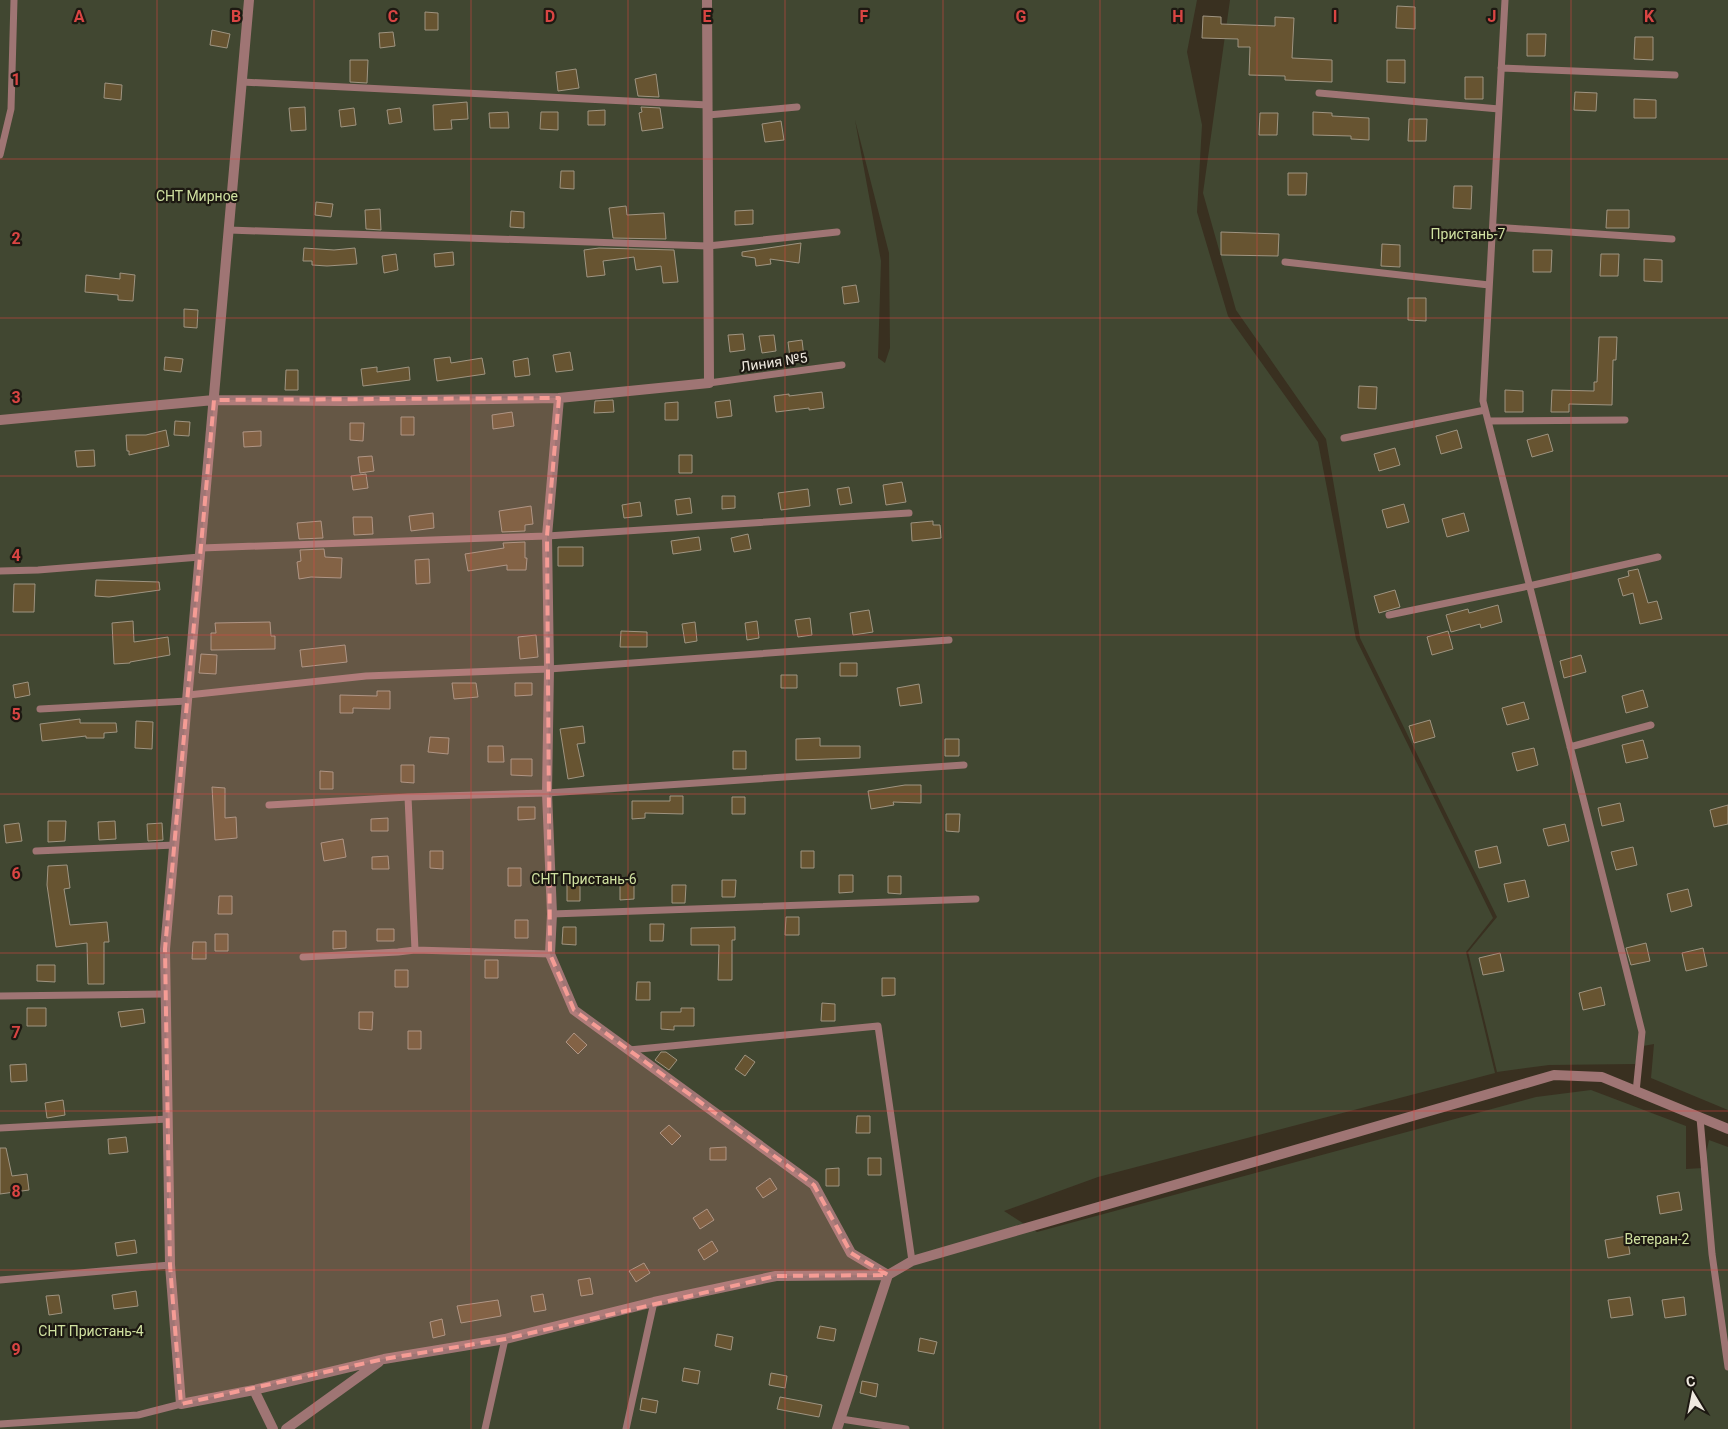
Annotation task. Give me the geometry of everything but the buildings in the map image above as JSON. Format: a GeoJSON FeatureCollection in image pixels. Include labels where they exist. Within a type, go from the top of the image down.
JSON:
{"type":"FeatureCollection","features":[{"type":"Feature","properties":{"kind":"street"},"geometry":{"type":"LineString","coordinates":[[249,0],[166,949],[170,1265],[181,1404],[254,1390],[384,1359],[505,1339],[654,1302],[776,1276],[888,1274],[912,1261],[1554,1075],[1602,1076],[1636,1092],[1728,1129]]}},
{"type":"Feature","properties":{"kind":"street"},"geometry":{"type":"LineString","coordinates":[[0,420],[214,400],[344,401],[559,398],[709,383],[707,0]]}},
{"type":"Feature","properties":{"kind":"street"},"geometry":{"type":"LineString","coordinates":[[559,398],[547,536],[550,669],[547,793],[552,914],[550,954],[574,1010],[814,1186],[850,1253],[888,1274]]}},
{"type":"Feature","properties":{"kind":"street"},"geometry":{"type":"LineString","coordinates":[[837,1429],[888,1274]]}},
{"type":"Feature","properties":{"kind":"street"},"geometry":{"type":"LineString","coordinates":[[286,1429],[384,1359]]}},
{"type":"Feature","properties":{"kind":"street"},"geometry":{"type":"LineString","coordinates":[[254,1390],[273,1429]]}},
{"type":"Feature","properties":{"kind":"lane"},"geometry":{"type":"LineString","coordinates":[[0,154],[11,109],[14,0]]}},
{"type":"Feature","properties":{"kind":"lane"},"geometry":{"type":"LineString","coordinates":[[1505,0],[1483,401],[1642,1032],[1636,1092]]}},
{"type":"Feature","properties":{"kind":"lane"},"geometry":{"type":"LineString","coordinates":[[1501,68],[1675,75]]}},
{"type":"Feature","properties":{"kind":"lane"},"geometry":{"type":"LineString","coordinates":[[242,82],[708,110],[797,107]]}},
{"type":"Feature","properties":{"kind":"lane"},"geometry":{"type":"LineString","coordinates":[[1319,93],[1499,109]]}},
{"type":"Feature","properties":{"kind":"lane"},"geometry":{"type":"LineString","coordinates":[[1492,227],[1672,239]]}},
{"type":"Feature","properties":{"kind":"lane"},"geometry":{"type":"LineString","coordinates":[[229,230],[708,246],[837,232]]}},
{"type":"Feature","properties":{"kind":"lane"},"geometry":{"type":"LineString","coordinates":[[1285,262],[1489,285]]}},
{"type":"Feature","properties":{"kind":"lane","name":"Линия №5"},"geometry":{"type":"LineString","coordinates":[[709,383],[842,365]]}},
{"type":"Feature","properties":{"kind":"lane"},"geometry":{"type":"LineString","coordinates":[[1344,438],[1485,410]]}},
{"type":"Feature","properties":{"kind":"lane"},"geometry":{"type":"LineString","coordinates":[[1488,421],[1626,420]]}},
{"type":"Feature","properties":{"kind":"lane"},"geometry":{"type":"LineString","coordinates":[[0,571],[38,570],[200,553],[547,536],[909,512]]}},
{"type":"Feature","properties":{"kind":"lane"},"geometry":{"type":"LineString","coordinates":[[1389,614],[1529,586],[1658,556]]}},
{"type":"Feature","properties":{"kind":"lane"},"geometry":{"type":"LineString","coordinates":[[40,708],[188,698],[366,676],[550,669],[949,640]]}},
{"type":"Feature","properties":{"kind":"lane"},"geometry":{"type":"LineString","coordinates":[[1570,747],[1651,725]]}},
{"type":"Feature","properties":{"kind":"lane"},"geometry":{"type":"LineString","coordinates":[[269,805],[408,796],[547,793],[964,765]]}},
{"type":"Feature","properties":{"kind":"lane"},"geometry":{"type":"LineString","coordinates":[[408,796],[415,950]]}},
{"type":"Feature","properties":{"kind":"lane"},"geometry":{"type":"LineString","coordinates":[[36,851],[175,845]]}},
{"type":"Feature","properties":{"kind":"lane"},"geometry":{"type":"LineString","coordinates":[[552,914],[976,899]]}},
{"type":"Feature","properties":{"kind":"lane"},"geometry":{"type":"LineString","coordinates":[[303,958],[415,950],[550,954]]}},
{"type":"Feature","properties":{"kind":"lane"},"geometry":{"type":"LineString","coordinates":[[1,996],[166,994]]}},
{"type":"Feature","properties":{"kind":"lane"},"geometry":{"type":"LineString","coordinates":[[630,1050],[878,1026],[912,1261]]}},
{"type":"Feature","properties":{"kind":"lane"},"geometry":{"type":"LineString","coordinates":[[0,1128],[168,1118]]}},
{"type":"Feature","properties":{"kind":"lane"},"geometry":{"type":"LineString","coordinates":[[1700,1118],[1712,1254],[1728,1367]]}},
{"type":"Feature","properties":{"kind":"lane"},"geometry":{"type":"LineString","coordinates":[[0,1280],[170,1265]]}},
{"type":"Feature","properties":{"kind":"lane"},"geometry":{"type":"LineString","coordinates":[[626,1429],[654,1302]]}},
{"type":"Feature","properties":{"kind":"lane"},"geometry":{"type":"LineString","coordinates":[[484,1429],[505,1339]]}},
{"type":"Feature","properties":{"kind":"lane"},"geometry":{"type":"LineString","coordinates":[[0,1424],[138,1415],[181,1404]]}},
{"type":"Feature","properties":{"kind":"lane"},"geometry":{"type":"LineString","coordinates":[[841,1419],[906,1429]]}},
{"type":"Feature","properties":{"kind":"highlighted area"},"geometry":{"type":"Polygon","coordinates":[[[559,398],[547,536],[550,954],[574,1010],[814,1185],[851,1253],[888,1275],[776,1276],[505,1339],[384,1359],[181,1404],[170,1265],[165,949],[214,400],[559,398]]]}},
{"type":"Feature","properties":{"kind":"green space"},"geometry":{"type":"Polygon","coordinates":[[[0,0],[1197,0],[1187,52],[1202,125],[1197,212],[1228,316],[1318,442],[1356,639],[1493,918],[1466,952],[1495,1073],[1098,1177],[1004,1211],[1037,1232],[1536,1097],[1591,1090],[1686,1126],[1686,1169],[1703,1168],[1709,1140],[1728,1147],[1728,1429],[0,1429],[0,0]],[[855,120],[881,261],[878,358],[885,363],[890,348],[889,253],[855,120]]]}},
{"type":"Feature","properties":{"kind":"green space","name":"Пристань-7"},"geometry":{"type":"Polygon","coordinates":[[[1230,0],[1728,0],[1728,1110],[1651,1078],[1654,1044],[1643,1046],[1635,1064],[1549,1065],[1497,1072],[1468,952],[1497,917],[1360,638],[1326,439],[1236,310],[1203,193],[1230,0]]]}},
{"type":"Feature","properties":{"kind":"park label","name":"СНТ Мирное"},"geometry":{"type":"Point","coordinates":[197,196]}},
{"type":"Feature","properties":{"kind":"park label","name":"СНТ Пристань-6"},"geometry":{"type":"Point","coordinates":[584,879]}},
{"type":"Feature","properties":{"kind":"park label","name":"Ветеран-2"},"geometry":{"type":"Point","coordinates":[1657,1239]}},
{"type":"Feature","properties":{"kind":"park label","name":"СНТ Пристань-4"},"geometry":{"type":"Point","coordinates":[91,1331]}}]}
